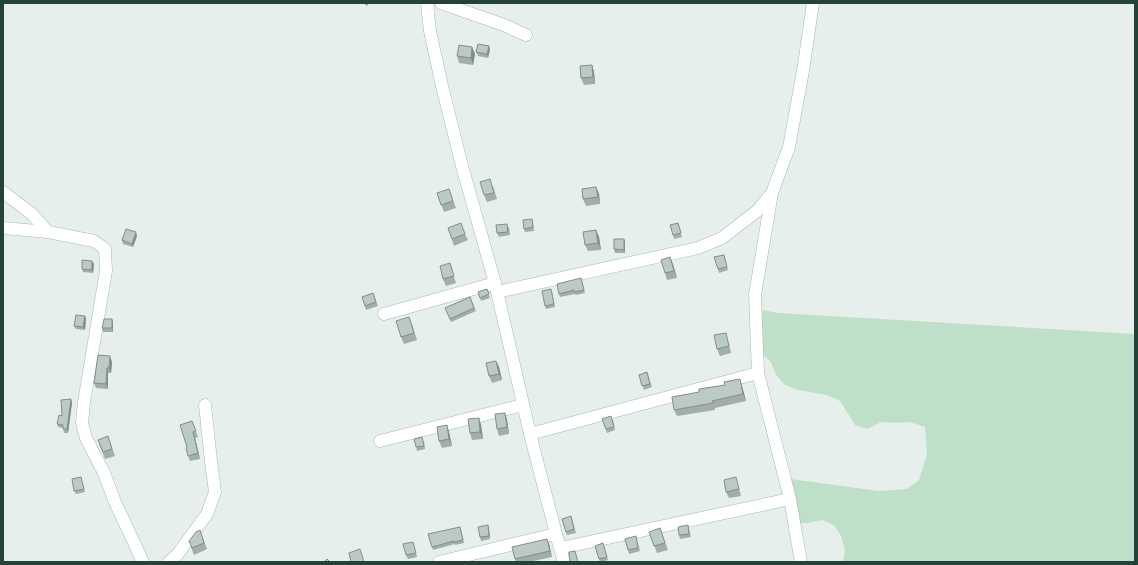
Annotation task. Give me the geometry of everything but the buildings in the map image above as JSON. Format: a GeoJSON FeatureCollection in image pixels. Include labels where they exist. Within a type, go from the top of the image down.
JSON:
{"type":"FeatureCollection","features":[{"type":"Feature","properties":{"kind":"street"},"geometry":{"type":"LineString","coordinates":[[427,3],[430,31],[442,86],[462,166],[496,287],[530,434],[564,562]]}},
{"type":"Feature","properties":{"kind":"street"},"geometry":{"type":"LineString","coordinates":[[441,3],[504,25],[526,35]]}},
{"type":"Feature","properties":{"kind":"street"},"geometry":{"type":"LineString","coordinates":[[801,562],[790,499],[758,373],[755,294],[772,193],[789,147],[803,71],[813,3]]}},
{"type":"Feature","properties":{"kind":"street"},"geometry":{"type":"LineString","coordinates":[[3,192],[32,214],[48,232]]}},
{"type":"Feature","properties":{"kind":"street"},"geometry":{"type":"LineString","coordinates":[[384,314],[496,287],[698,248],[722,238],[757,211],[772,193]]}},
{"type":"Feature","properties":{"kind":"street"},"geometry":{"type":"LineString","coordinates":[[3,228],[48,232],[94,241],[105,249],[106,271],[84,402],[82,423],[86,438],[104,473],[115,502],[143,562]]}},
{"type":"Feature","properties":{"kind":"street"},"geometry":{"type":"LineString","coordinates":[[530,434],[565,426],[758,373]]}},
{"type":"Feature","properties":{"kind":"street"},"geometry":{"type":"LineString","coordinates":[[169,562],[177,555],[207,514],[215,492],[205,405]]}},
{"type":"Feature","properties":{"kind":"street"},"geometry":{"type":"LineString","coordinates":[[380,441],[523,405]]}},
{"type":"Feature","properties":{"kind":"street"},"geometry":{"type":"LineString","coordinates":[[561,548],[790,499]]}},
{"type":"Feature","properties":{"kind":"street"},"geometry":{"type":"LineString","coordinates":[[439,562],[556,534]]}},
{"type":"Feature","properties":{"kind":"green space"},"geometry":{"type":"Polygon","coordinates":[[[763,310],[778,313],[1135,334],[1135,562],[843,562],[845,550],[841,536],[834,525],[822,520],[808,523],[794,523],[781,492],[784,478],[878,491],[907,489],[919,480],[927,455],[925,427],[911,422],[881,422],[868,429],[855,425],[840,401],[827,395],[798,390],[785,385],[776,375],[771,362],[761,353],[760,325],[763,310]]]}}]}
